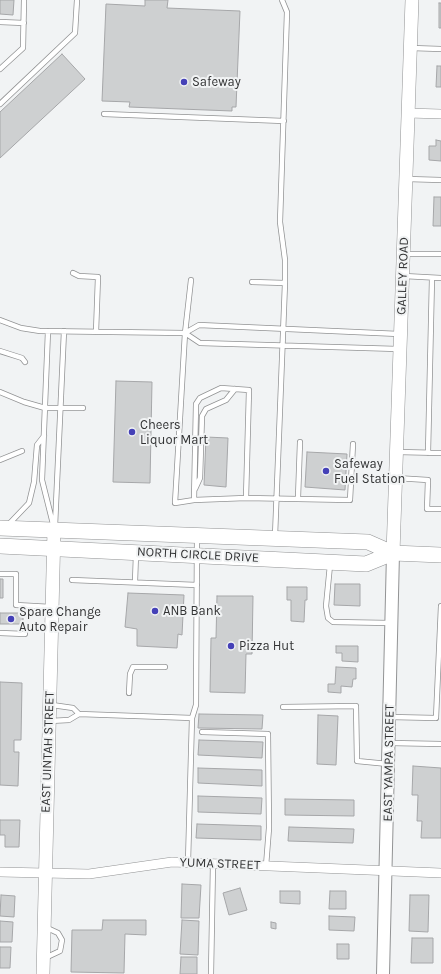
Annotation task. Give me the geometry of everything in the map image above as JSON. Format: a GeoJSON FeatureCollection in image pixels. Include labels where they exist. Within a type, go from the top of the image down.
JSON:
{"type":"FeatureCollection","features":[{"type":"Feature","properties":{"kind":"main road","name":"GALLEY ROAD"},"geometry":{"type":"LineString","coordinates":[[393,553],[412,0]]}},
{"type":"Feature","properties":{"kind":"main road","name":"NORTH CIRCLE DRIVE"},"geometry":{"type":"LineString","coordinates":[[3,528],[368,542],[393,553],[441,555]]}},
{"type":"Feature","properties":{"kind":"main road","name":"EAST UINTAH STREET"},"geometry":{"type":"LineString","coordinates":[[43,974],[54,530]]}},
{"type":"Feature","properties":{"kind":"main road","name":"NORTH CIRCLE DRIVE"},"geometry":{"type":"LineString","coordinates":[[0,546],[366,564],[393,553]]}},
{"type":"Feature","properties":{"kind":"street"},"geometry":{"type":"LineString","coordinates":[[408,113],[441,114]]}},
{"type":"Feature","properties":{"kind":"street","name":"EAST YAMPA STREET"},"geometry":{"type":"LineString","coordinates":[[383,974],[390,743],[393,553]]}},
{"type":"Feature","properties":{"kind":"street","name":"YUMA STREET"},"geometry":{"type":"LineString","coordinates":[[0,872],[89,874],[155,863],[188,862],[441,873]]}},
{"type":"Feature","properties":{"kind":"lane"},"geometry":{"type":"LineString","coordinates":[[0,69],[23,48],[24,0]]}},
{"type":"Feature","properties":{"kind":"lane"},"geometry":{"type":"LineString","coordinates":[[0,104],[75,33],[77,0]]}},
{"type":"Feature","properties":{"kind":"lane"},"geometry":{"type":"LineString","coordinates":[[274,539],[285,283],[285,260],[280,222],[287,12],[282,0]]}},
{"type":"Feature","properties":{"kind":"lane"},"geometry":{"type":"LineString","coordinates":[[0,22],[24,23]]}},
{"type":"Feature","properties":{"kind":"lane"},"geometry":{"type":"LineString","coordinates":[[410,48],[441,49]]}},
{"type":"Feature","properties":{"kind":"lane"},"geometry":{"type":"LineString","coordinates":[[104,114],[284,121]]}},
{"type":"Feature","properties":{"kind":"lane"},"geometry":{"type":"LineString","coordinates":[[406,179],[441,180]]}},
{"type":"Feature","properties":{"kind":"lane"},"geometry":{"type":"LineString","coordinates":[[403,254],[441,254]]}},
{"type":"Feature","properties":{"kind":"lane"},"geometry":{"type":"LineString","coordinates":[[73,273],[79,276],[98,276],[96,332]]}},
{"type":"Feature","properties":{"kind":"lane"},"geometry":{"type":"LineString","coordinates":[[403,276],[441,278]]}},
{"type":"Feature","properties":{"kind":"lane"},"geometry":{"type":"LineString","coordinates":[[428,453],[432,278]]}},
{"type":"Feature","properties":{"kind":"lane"},"geometry":{"type":"LineString","coordinates":[[191,280],[185,333],[175,504],[194,500],[246,498],[350,500],[353,444]]}},
{"type":"Feature","properties":{"kind":"lane"},"geometry":{"type":"LineString","coordinates":[[252,282],[285,283]]}},
{"type":"Feature","properties":{"kind":"lane"},"geometry":{"type":"LineString","coordinates":[[0,320],[21,328],[48,331],[185,333],[199,326],[401,334]]}},
{"type":"Feature","properties":{"kind":"lane"},"geometry":{"type":"LineString","coordinates":[[48,331],[42,480],[54,530]]}},
{"type":"Feature","properties":{"kind":"lane"},"geometry":{"type":"LineString","coordinates":[[54,530],[64,331]]}},
{"type":"Feature","properties":{"kind":"lane"},"geometry":{"type":"LineString","coordinates":[[185,333],[200,343],[400,349]]}},
{"type":"Feature","properties":{"kind":"lane"},"geometry":{"type":"LineString","coordinates":[[0,351],[22,358],[25,362]]}},
{"type":"Feature","properties":{"kind":"lane"},"geometry":{"type":"LineString","coordinates":[[194,500],[196,404],[200,398],[221,388],[249,390],[246,498]]}},
{"type":"Feature","properties":{"kind":"lane"},"geometry":{"type":"LineString","coordinates":[[194,491],[200,478],[202,416],[206,409],[226,400],[235,389]]}},
{"type":"Feature","properties":{"kind":"lane"},"geometry":{"type":"LineString","coordinates":[[0,392],[24,402],[45,408],[83,408]]}},
{"type":"Feature","properties":{"kind":"lane"},"geometry":{"type":"LineString","coordinates":[[3,528],[29,503],[34,482],[37,445],[44,436]]}},
{"type":"Feature","properties":{"kind":"lane"},"geometry":{"type":"LineString","coordinates":[[298,498],[300,442]]}},
{"type":"Feature","properties":{"kind":"lane"},"geometry":{"type":"LineString","coordinates":[[0,460],[22,451]]}},
{"type":"Feature","properties":{"kind":"lane"},"geometry":{"type":"LineString","coordinates":[[397,452],[441,453]]}},
{"type":"Feature","properties":{"kind":"lane"},"geometry":{"type":"LineString","coordinates":[[396,478],[428,480],[427,509],[441,509]]}},
{"type":"Feature","properties":{"kind":"lane"},"geometry":{"type":"LineString","coordinates":[[188,862],[192,718],[196,705],[198,585],[197,536]]}},
{"type":"Feature","properties":{"kind":"lane"},"geometry":{"type":"LineString","coordinates":[[135,582],[136,552]]}},
{"type":"Feature","properties":{"kind":"lane"},"geometry":{"type":"LineString","coordinates":[[330,563],[326,606],[328,618],[333,622],[392,622]]}},
{"type":"Feature","properties":{"kind":"lane"},"geometry":{"type":"LineString","coordinates":[[0,574],[16,574],[16,605],[52,607]]}},
{"type":"Feature","properties":{"kind":"lane"},"geometry":{"type":"LineString","coordinates":[[72,580],[198,585]]}},
{"type":"Feature","properties":{"kind":"lane"},"geometry":{"type":"LineString","coordinates":[[390,717],[436,718],[439,704],[441,606]]}},
{"type":"Feature","properties":{"kind":"lane"},"geometry":{"type":"LineString","coordinates":[[0,633],[25,634]]}},
{"type":"Feature","properties":{"kind":"lane"},"geometry":{"type":"LineString","coordinates":[[129,693],[130,674],[133,667],[165,667]]}},
{"type":"Feature","properties":{"kind":"lane"},"geometry":{"type":"LineString","coordinates":[[50,705],[72,708],[79,714]]}},
{"type":"Feature","properties":{"kind":"lane"},"geometry":{"type":"LineString","coordinates":[[284,707],[356,706],[357,761],[389,764]]}},
{"type":"Feature","properties":{"kind":"lane"},"geometry":{"type":"LineString","coordinates":[[49,721],[69,720],[79,714],[192,718]]}},
{"type":"Feature","properties":{"kind":"lane"},"geometry":{"type":"LineString","coordinates":[[202,732],[268,734],[269,828],[266,866]]}},
{"type":"Feature","properties":{"kind":"lane"},"geometry":{"type":"LineString","coordinates":[[390,743],[441,744]]}},
{"type":"Feature","properties":{"kind":"lane"},"geometry":{"type":"LineString","coordinates":[[211,974],[213,863]]}},
{"type":"Feature","properties":{"kind":"lane"},"geometry":{"type":"LineString","coordinates":[[43,958],[60,951],[62,940],[58,933],[44,926]]}},
{"type":"Feature","properties":{"kind":"building"},"geometry":{"type":"Polygon","coordinates":[[[0,0],[14,0],[13,15],[0,14],[0,0]]]}},
{"type":"Feature","properties":{"kind":"building"},"geometry":{"type":"Polygon","coordinates":[[[145,0],[168,0],[167,8],[240,11],[236,107],[232,107],[232,111],[129,107],[130,102],[102,101],[106,4],[145,6],[145,0]]]}},
{"type":"Feature","properties":{"kind":"building"},"geometry":{"type":"Polygon","coordinates":[[[439,3],[441,3],[441,28],[439,28],[439,3]]]}},
{"type":"Feature","properties":{"kind":"building"},"geometry":{"type":"Polygon","coordinates":[[[62,54],[85,79],[0,158],[0,112],[62,54]]]}},
{"type":"Feature","properties":{"kind":"building"},"geometry":{"type":"Polygon","coordinates":[[[437,66],[441,66],[441,87],[436,87],[437,66]]]}},
{"type":"Feature","properties":{"kind":"building"},"geometry":{"type":"Polygon","coordinates":[[[436,140],[441,141],[441,161],[429,160],[429,146],[436,146],[436,140]]]}},
{"type":"Feature","properties":{"kind":"building"},"geometry":{"type":"Polygon","coordinates":[[[434,197],[441,197],[441,226],[433,226],[434,197]]]}},
{"type":"Feature","properties":{"kind":"building","name":"Cheers Liquor Mart"},"geometry":{"type":"Polygon","coordinates":[[[116,381],[152,382],[150,483],[113,482],[116,381]]]}},
{"type":"Feature","properties":{"kind":"building"},"geometry":{"type":"Polygon","coordinates":[[[206,437],[228,438],[226,487],[204,485],[206,437]]]}},
{"type":"Feature","properties":{"kind":"building","name":"Safeway Fuel Station"},"geometry":{"type":"Polygon","coordinates":[[[307,452],[347,454],[345,490],[305,487],[307,452]]]}},
{"type":"Feature","properties":{"kind":"building","name":"Spare Change Auto Repair"},"geometry":{"type":"Polygon","coordinates":[[[0,579],[3,579],[3,598],[0,598],[0,579]]]}},
{"type":"Feature","properties":{"kind":"building"},"geometry":{"type":"Polygon","coordinates":[[[335,584],[360,584],[360,606],[334,605],[335,584]]]}},
{"type":"Feature","properties":{"kind":"building"},"geometry":{"type":"Polygon","coordinates":[[[287,587],[307,587],[304,622],[291,621],[291,600],[287,600],[287,587]]]}},
{"type":"Feature","properties":{"kind":"building","name":"ANB Bank"},"geometry":{"type":"Polygon","coordinates":[[[128,593],[184,595],[182,635],[178,634],[177,648],[137,646],[137,629],[125,627],[128,593]]]}},
{"type":"Feature","properties":{"kind":"building","name":"Pizza Hut"},"geometry":{"type":"Polygon","coordinates":[[[217,596],[253,596],[252,654],[246,654],[245,693],[210,692],[211,638],[216,638],[217,596]]]}},
{"type":"Feature","properties":{"kind":"building","name":"Spare Change Auto Repair"},"geometry":{"type":"Polygon","coordinates":[[[0,613],[23,613],[23,624],[0,624],[0,613]]]}},
{"type":"Feature","properties":{"kind":"building"},"geometry":{"type":"Polygon","coordinates":[[[336,646],[358,646],[358,662],[342,661],[342,653],[336,653],[336,646]]]}},
{"type":"Feature","properties":{"kind":"building"},"geometry":{"type":"Polygon","coordinates":[[[336,667],[356,668],[356,679],[353,679],[352,687],[341,686],[341,693],[328,692],[328,684],[335,684],[336,667]]]}},
{"type":"Feature","properties":{"kind":"building"},"geometry":{"type":"Polygon","coordinates":[[[0,682],[22,683],[21,740],[14,740],[14,752],[19,752],[18,786],[0,785],[0,682]]]}},
{"type":"Feature","properties":{"kind":"building"},"geometry":{"type":"Polygon","coordinates":[[[199,714],[263,715],[262,729],[198,728],[199,714]]]}},
{"type":"Feature","properties":{"kind":"building"},"geometry":{"type":"Polygon","coordinates":[[[318,715],[338,716],[336,765],[317,764],[318,715]]]}},
{"type":"Feature","properties":{"kind":"building"},"geometry":{"type":"Polygon","coordinates":[[[199,740],[263,742],[262,758],[198,755],[199,740]]]}},
{"type":"Feature","properties":{"kind":"building"},"geometry":{"type":"Polygon","coordinates":[[[413,766],[441,768],[441,838],[421,838],[422,821],[417,821],[418,795],[412,795],[413,766]]]}},
{"type":"Feature","properties":{"kind":"building"},"geometry":{"type":"Polygon","coordinates":[[[198,768],[262,770],[262,786],[198,783],[198,768]]]}},
{"type":"Feature","properties":{"kind":"building"},"geometry":{"type":"Polygon","coordinates":[[[198,796],[262,798],[261,814],[198,812],[198,796]]]}},
{"type":"Feature","properties":{"kind":"building"},"geometry":{"type":"Polygon","coordinates":[[[285,799],[354,800],[354,816],[285,815],[285,799]]]}},
{"type":"Feature","properties":{"kind":"building"},"geometry":{"type":"Polygon","coordinates":[[[0,820],[20,820],[19,847],[5,847],[5,835],[0,835],[0,820]]]}},
{"type":"Feature","properties":{"kind":"building"},"geometry":{"type":"Polygon","coordinates":[[[197,824],[261,826],[261,840],[196,838],[197,824]]]}},
{"type":"Feature","properties":{"kind":"building"},"geometry":{"type":"Polygon","coordinates":[[[289,827],[354,829],[353,843],[288,841],[289,827]]]}},
{"type":"Feature","properties":{"kind":"building"},"geometry":{"type":"Polygon","coordinates":[[[182,884],[201,885],[199,918],[181,918],[182,884]]]}},
{"type":"Feature","properties":{"kind":"building"},"geometry":{"type":"Polygon","coordinates":[[[240,888],[247,910],[229,915],[223,893],[240,888]]]}},
{"type":"Feature","properties":{"kind":"building"},"geometry":{"type":"Polygon","coordinates":[[[280,891],[300,891],[300,904],[280,903],[280,891]]]}},
{"type":"Feature","properties":{"kind":"building"},"geometry":{"type":"Polygon","coordinates":[[[330,891],[346,891],[346,909],[329,909],[330,891]]]}},
{"type":"Feature","properties":{"kind":"building"},"geometry":{"type":"Polygon","coordinates":[[[1,895],[15,896],[14,917],[0,916],[1,895]]]}},
{"type":"Feature","properties":{"kind":"building"},"geometry":{"type":"Polygon","coordinates":[[[410,895],[429,895],[428,932],[409,931],[410,895]]]}},
{"type":"Feature","properties":{"kind":"building"},"geometry":{"type":"Polygon","coordinates":[[[329,916],[355,917],[354,931],[329,930],[329,916]]]}},
{"type":"Feature","properties":{"kind":"building"},"geometry":{"type":"Polygon","coordinates":[[[103,920],[146,920],[146,935],[125,934],[124,973],[71,972],[72,930],[102,930],[103,920]]]}},
{"type":"Feature","properties":{"kind":"building"},"geometry":{"type":"Polygon","coordinates":[[[182,920],[199,921],[198,955],[180,954],[182,920]]]}},
{"type":"Feature","properties":{"kind":"building"},"geometry":{"type":"Polygon","coordinates":[[[0,921],[13,922],[12,942],[0,942],[0,921]]]}},
{"type":"Feature","properties":{"kind":"building"},"geometry":{"type":"Polygon","coordinates":[[[271,922],[276,923],[276,929],[271,928],[271,922]]]}},
{"type":"Feature","properties":{"kind":"building"},"geometry":{"type":"Polygon","coordinates":[[[412,938],[433,938],[433,963],[411,963],[412,938]]]}},
{"type":"Feature","properties":{"kind":"building"},"geometry":{"type":"Polygon","coordinates":[[[337,944],[349,944],[349,959],[337,959],[337,944]]]}},
{"type":"Feature","properties":{"kind":"building"},"geometry":{"type":"Polygon","coordinates":[[[0,947],[11,947],[10,968],[0,968],[0,947]]]}},
{"type":"Feature","properties":{"kind":"building"},"geometry":{"type":"Polygon","coordinates":[[[181,957],[197,957],[197,974],[180,974],[181,957]]]}},
{"type":"Feature","properties":{"kind":"place","name":"Safeway"},"geometry":{"type":"Point","coordinates":[184,82]}},
{"type":"Feature","properties":{"kind":"place","name":"Cheers Liquor Mart"},"geometry":{"type":"Point","coordinates":[132,432]}},
{"type":"Feature","properties":{"kind":"place","name":"Safeway Fuel Station"},"geometry":{"type":"Point","coordinates":[326,471]}},
{"type":"Feature","properties":{"kind":"place","name":"ANB Bank"},"geometry":{"type":"Point","coordinates":[155,611]}},
{"type":"Feature","properties":{"kind":"place","name":"Spare Change Auto Repair"},"geometry":{"type":"Point","coordinates":[11,619]}},
{"type":"Feature","properties":{"kind":"place","name":"Pizza Hut"},"geometry":{"type":"Point","coordinates":[231,646]}}]}
